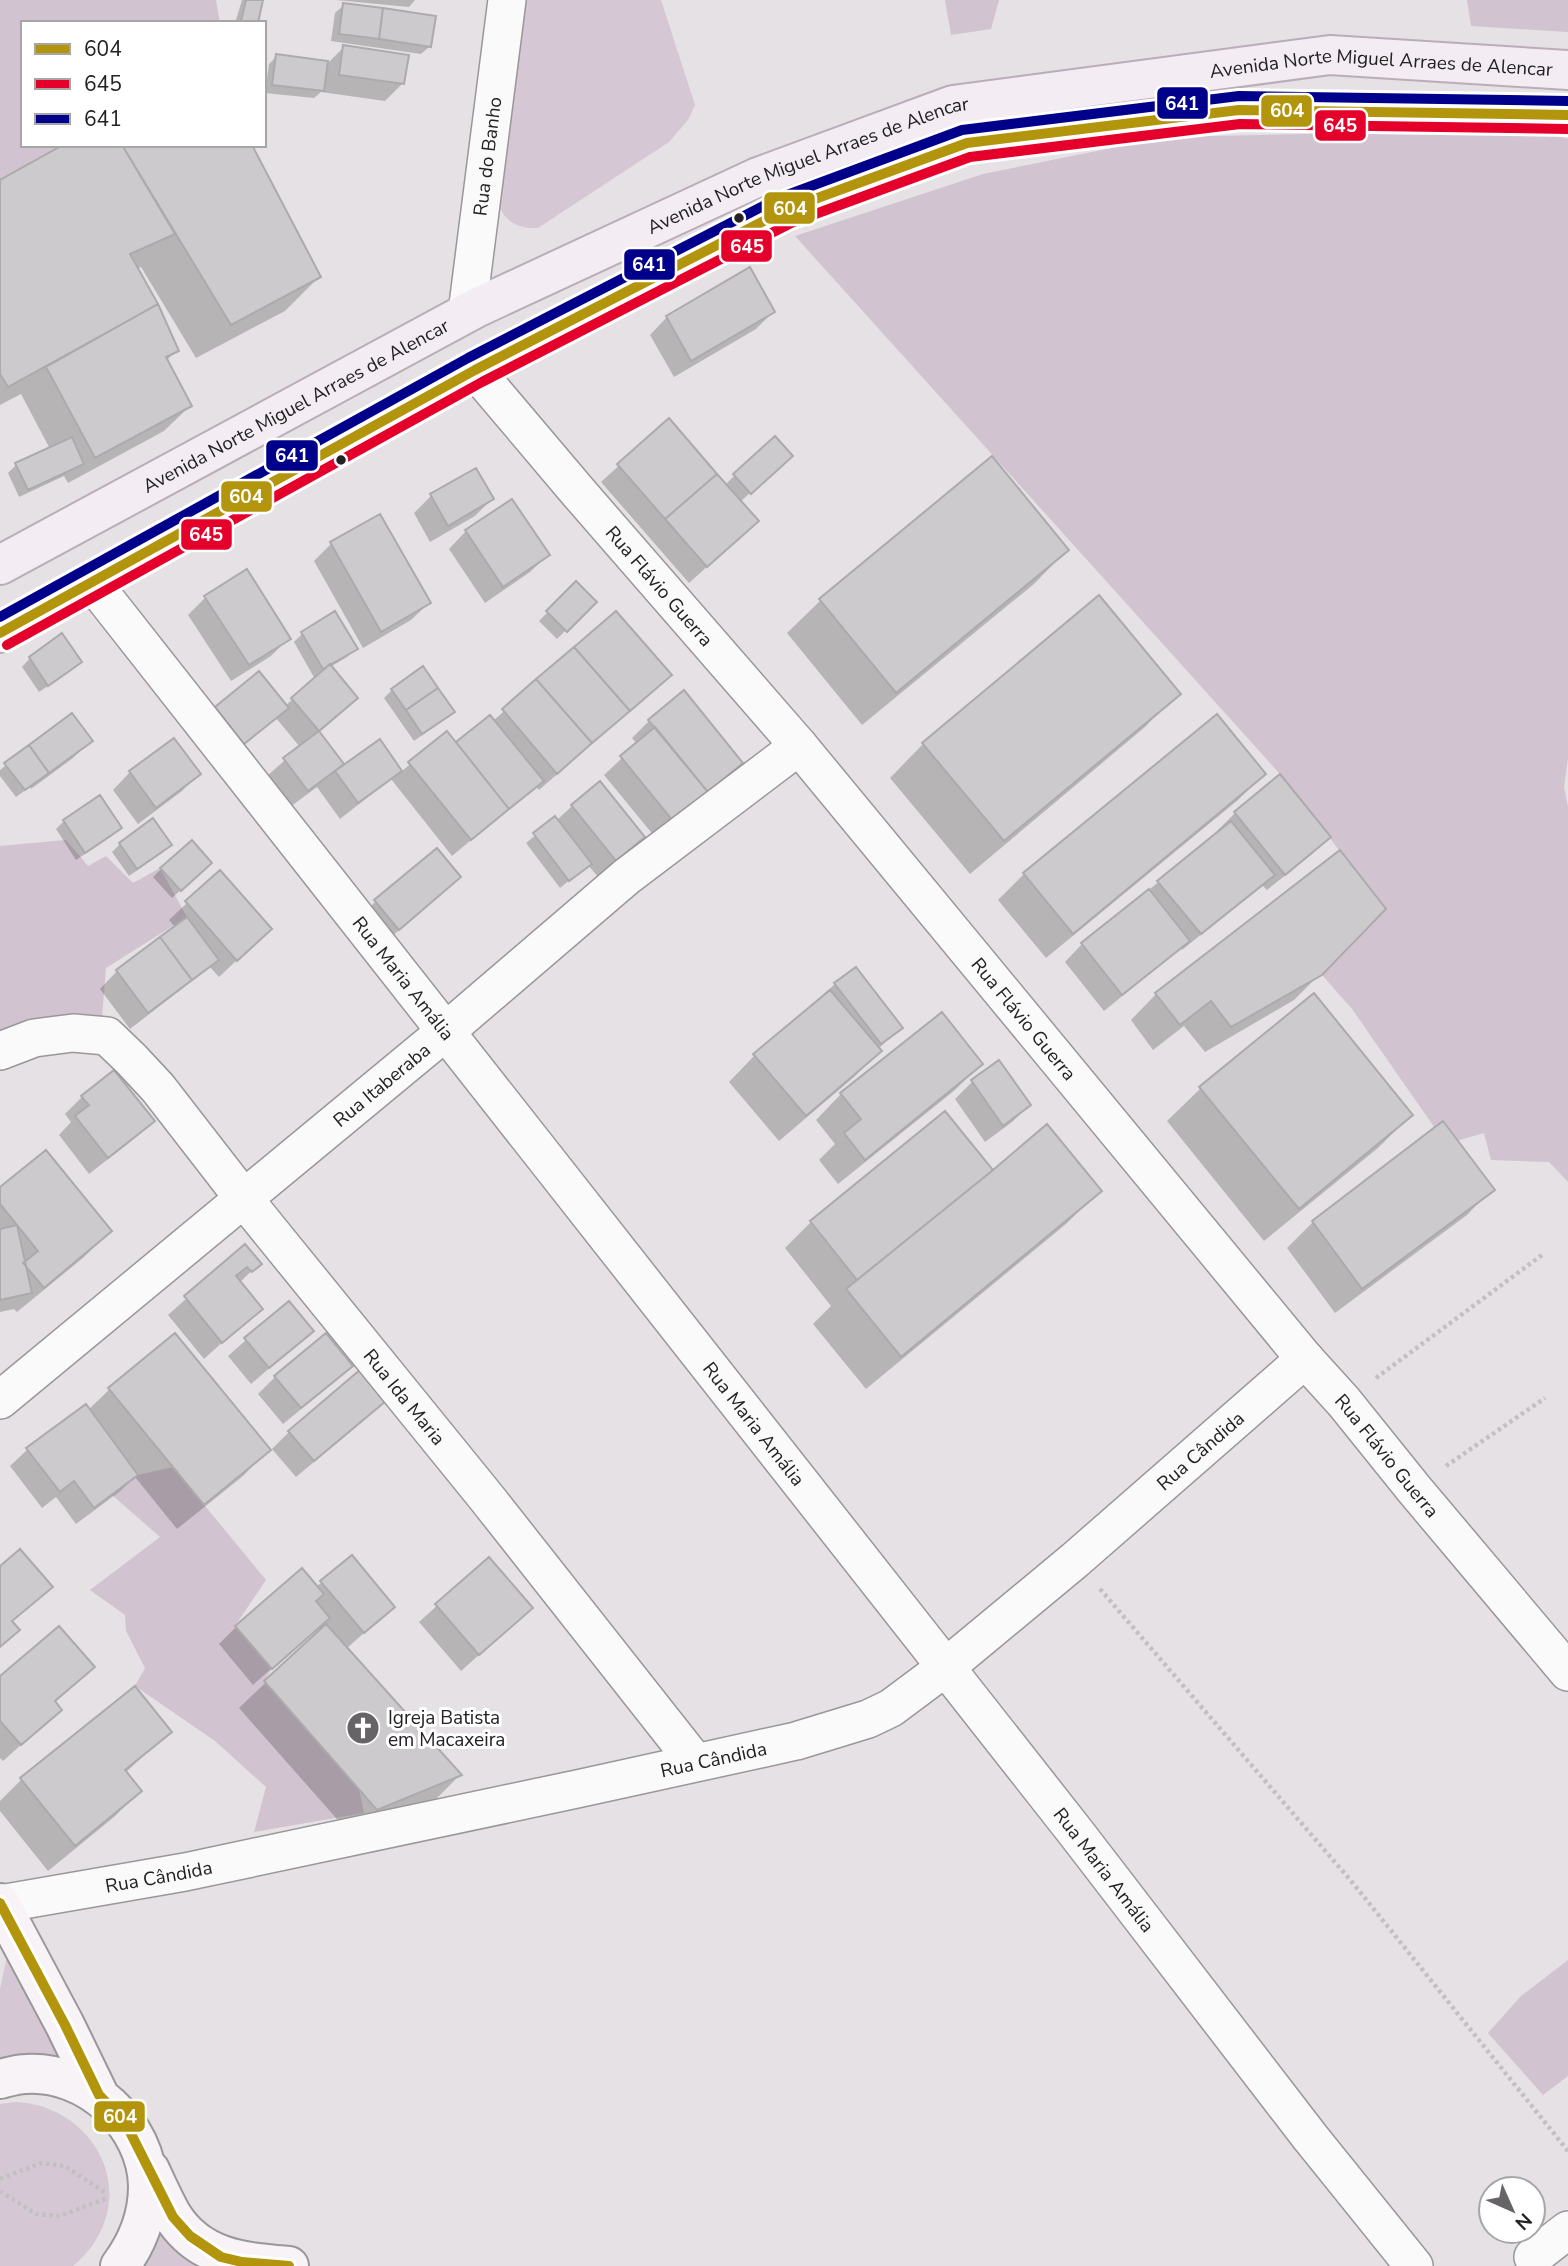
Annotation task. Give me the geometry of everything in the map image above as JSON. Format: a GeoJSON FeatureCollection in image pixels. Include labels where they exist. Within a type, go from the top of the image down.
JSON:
{"type":"FeatureCollection","features":[{"type":"Feature","properties":{"kind":"main road","name":"Avenida Norte Miguel Arraes de Alencar"},"geometry":{"type":"LineString","coordinates":[[0,565],[467,313],[758,177],[953,105],[1330,55],[1568,70]]}},
{"type":"Feature","properties":{"kind":"main road","name":"Avenida Norte Miguel Arraes de Alencar"},"geometry":{"type":"LineString","coordinates":[[0,633],[475,370],[785,210],[967,143],[1239,110],[1562,117]]}},
{"type":"Feature","properties":{"kind":"street","name":"Rua do Banho"},"geometry":{"type":"LineString","coordinates":[[467,313],[507,0]]}},
{"type":"Feature","properties":{"kind":"street","name":"Rua Flávio Guerra"},"geometry":{"type":"LineString","coordinates":[[475,370],[799,746],[1305,1359],[1344,1402],[1568,1672]]}},
{"type":"Feature","properties":{"kind":"street","name":"Rua Maria Amália"},"geometry":{"type":"LineString","coordinates":[[92,582],[946,1667],[1310,2137],[1415,2266]]}},
{"type":"Feature","properties":{"kind":"street","name":"Rua Itaberaba"},"geometry":{"type":"LineString","coordinates":[[0,1400],[445,1032],[626,877],[799,746]]}},
{"type":"Feature","properties":{"kind":"street","name":"Rua Ida Maria"},"geometry":{"type":"LineString","coordinates":[[0,1051],[34,1038],[73,1032],[107,1036],[158,1088],[695,1762]]}},
{"type":"Feature","properties":{"kind":"street","name":"Rua Cândida"},"geometry":{"type":"LineString","coordinates":[[0,1904],[185,1872],[796,1741],[868,1719],[891,1708],[946,1667],[1075,1560],[1305,1359]]}},
{"type":"Feature","properties":{"kind":"street"},"geometry":{"type":"LineString","coordinates":[[0,1904],[99,2095],[125,2122],[173,2217],[190,2236],[221,2257],[242,2262],[289,2266]]}},
{"type":"Feature","properties":{"kind":"street"},"geometry":{"type":"LineString","coordinates":[[0,2079],[27,2074],[65,2078],[99,2095]]}},
{"type":"Feature","properties":{"kind":"street"},"geometry":{"type":"LineString","coordinates":[[120,2266],[135,2246],[145,2216],[148,2185],[143,2155]]}},
{"type":"Feature","properties":{"kind":"street"},"geometry":{"type":"LineString","coordinates":[[1532,2257],[1568,2230]]}},
{"type":"Feature","properties":{"kind":"path"},"geometry":{"type":"LineString","coordinates":[[1344,1402],[1542,1255]]}},
{"type":"Feature","properties":{"kind":"path"},"geometry":{"type":"LineString","coordinates":[[1414,1489],[1545,1398]]}},
{"type":"Feature","properties":{"kind":"path"},"geometry":{"type":"LineString","coordinates":[[1075,1560],[1352,1882],[1568,2151]]}},
{"type":"Feature","properties":{"kind":"path"},"geometry":{"type":"LineString","coordinates":[[0,2179],[41,2163],[65,2166],[111,2197],[60,2216],[36,2214],[0,2191]]}},
{"type":"Feature","properties":{"kind":"shaded area"},"geometry":{"type":"Polygon","coordinates":[[[0,0],[216,0],[220,21],[21,21],[21,147],[59,147],[0,180],[0,0]]]}},
{"type":"Feature","properties":{"kind":"shaded area"},"geometry":{"type":"Polygon","coordinates":[[[521,0],[661,0],[695,105],[688,120],[669,142],[538,228],[524,227],[507,219],[498,201],[521,0]]]}},
{"type":"Feature","properties":{"kind":"shaded area"},"geometry":{"type":"Polygon","coordinates":[[[945,0],[999,0],[991,29],[951,35],[945,0]]]}},
{"type":"Feature","properties":{"kind":"shaded area"},"geometry":{"type":"Polygon","coordinates":[[[1467,0],[1568,0],[1568,32],[1471,26],[1467,0]]]}},
{"type":"Feature","properties":{"kind":"shaded area"},"geometry":{"type":"Polygon","coordinates":[[[1534,129],[1568,139],[1568,758],[1564,787],[1568,807],[1568,1182],[1549,1162],[1491,1160],[1484,1133],[1446,1144],[1352,1009],[1322,975],[1385,909],[1280,774],[795,236],[983,174],[1167,137],[1534,129]]]}},
{"type":"Feature","properties":{"kind":"shaded area"},"geometry":{"type":"Polygon","coordinates":[[[66,840],[88,866],[106,856],[133,883],[160,868],[187,917],[106,968],[102,1017],[52,1017],[0,1030],[0,846],[66,840]]]}},
{"type":"Feature","properties":{"kind":"shaded area"},"geometry":{"type":"Polygon","coordinates":[[[173,1467],[266,1580],[235,1626],[272,1669],[264,1681],[359,1789],[364,1813],[254,1832],[266,1787],[215,1741],[135,1686],[145,1668],[126,1631],[125,1615],[90,1590],[160,1537],[112,1495],[138,1475],[173,1467]]]}},
{"type":"Feature","properties":{"kind":"shaded area"},"geometry":{"type":"Polygon","coordinates":[[[10,1942],[82,2075],[0,2069],[0,1989],[10,1942]]]}},
{"type":"Feature","properties":{"kind":"shaded area"},"geometry":{"type":"Polygon","coordinates":[[[1568,1960],[1568,2076],[1543,2095],[1488,2033],[1521,1996],[1568,1960]]]}},
{"type":"Feature","properties":{"kind":"shaded area"},"geometry":{"type":"Polygon","coordinates":[[[15,2102],[40,2106],[62,2115],[81,2129],[95,2147],[105,2167],[109,2190],[107,2214],[95,2242],[73,2266],[0,2266],[0,2104],[15,2102]]]}},
{"type":"Feature","properties":{"kind":"shaded area"},"geometry":{"type":"Polygon","coordinates":[[[158,2210],[223,2266],[132,2266],[158,2210]]]}},
{"type":"Feature","properties":{"kind":"building"},"geometry":{"type":"Polygon","coordinates":[[[246,0],[263,0],[258,21],[241,21],[246,0]]]}},
{"type":"Feature","properties":{"kind":"building"},"geometry":{"type":"Polygon","coordinates":[[[343,3],[383,8],[379,39],[339,34],[343,3]]]}},
{"type":"Feature","properties":{"kind":"building"},"geometry":{"type":"Polygon","coordinates":[[[383,8],[436,16],[431,47],[379,39],[383,8]]]}},
{"type":"Feature","properties":{"kind":"building"},"geometry":{"type":"Polygon","coordinates":[[[343,45],[409,55],[404,84],[339,75],[343,45]]]}},
{"type":"Feature","properties":{"kind":"building"},"geometry":{"type":"Polygon","coordinates":[[[276,54],[328,61],[324,91],[272,85],[276,54]]]}},
{"type":"Feature","properties":{"kind":"building"},"geometry":{"type":"Polygon","coordinates":[[[59,147],[123,147],[175,234],[130,254],[158,304],[8,387],[0,374],[0,180],[59,147]]]}},
{"type":"Feature","properties":{"kind":"building"},"geometry":{"type":"Polygon","coordinates":[[[123,147],[253,147],[321,277],[231,325],[123,147]]]}},
{"type":"Feature","properties":{"kind":"building"},"geometry":{"type":"Polygon","coordinates":[[[750,267],[775,312],[691,361],[666,316],[750,267]]]}},
{"type":"Feature","properties":{"kind":"building"},"geometry":{"type":"Polygon","coordinates":[[[158,304],[179,351],[166,357],[192,406],[95,458],[46,367],[158,304]]]}},
{"type":"Feature","properties":{"kind":"building"},"geometry":{"type":"Polygon","coordinates":[[[669,418],[717,474],[665,519],[617,464],[669,418]]]}},
{"type":"Feature","properties":{"kind":"building"},"geometry":{"type":"Polygon","coordinates":[[[775,436],[793,456],[751,494],[733,474],[775,436]]]}},
{"type":"Feature","properties":{"kind":"building"},"geometry":{"type":"Polygon","coordinates":[[[72,437],[84,464],[28,490],[15,463],[72,437]]]}},
{"type":"Feature","properties":{"kind":"building"},"geometry":{"type":"Polygon","coordinates":[[[992,456],[1069,550],[896,693],[819,599],[992,456]]]}},
{"type":"Feature","properties":{"kind":"building"},"geometry":{"type":"Polygon","coordinates":[[[476,468],[494,499],[448,526],[430,494],[476,468]]]}},
{"type":"Feature","properties":{"kind":"building"},"geometry":{"type":"Polygon","coordinates":[[[717,474],[759,521],[707,567],[665,519],[717,474]]]}},
{"type":"Feature","properties":{"kind":"building"},"geometry":{"type":"Polygon","coordinates":[[[512,499],[550,555],[503,587],[465,530],[512,499]]]}},
{"type":"Feature","properties":{"kind":"building"},"geometry":{"type":"Polygon","coordinates":[[[380,514],[431,603],[381,632],[330,542],[380,514]]]}},
{"type":"Feature","properties":{"kind":"building"},"geometry":{"type":"Polygon","coordinates":[[[247,569],[291,639],[249,665],[204,596],[247,569]]]}},
{"type":"Feature","properties":{"kind":"building"},"geometry":{"type":"Polygon","coordinates":[[[576,581],[597,602],[567,632],[546,611],[576,581]]]}},
{"type":"Feature","properties":{"kind":"building"},"geometry":{"type":"Polygon","coordinates":[[[1099,595],[1181,694],[1004,841],[922,743],[1099,595]]]}},
{"type":"Feature","properties":{"kind":"building"},"geometry":{"type":"Polygon","coordinates":[[[335,611],[358,649],[323,669],[301,632],[335,611]]]}},
{"type":"Feature","properties":{"kind":"building"},"geometry":{"type":"Polygon","coordinates":[[[616,611],[672,675],[630,711],[574,647],[616,611]]]}},
{"type":"Feature","properties":{"kind":"building"},"geometry":{"type":"Polygon","coordinates":[[[62,633],[82,662],[48,686],[29,657],[62,633]]]}},
{"type":"Feature","properties":{"kind":"building"},"geometry":{"type":"Polygon","coordinates":[[[574,647],[630,711],[592,743],[536,679],[574,647]]]}},
{"type":"Feature","properties":{"kind":"building"},"geometry":{"type":"Polygon","coordinates":[[[330,664],[358,698],[319,731],[291,698],[330,664]]]}},
{"type":"Feature","properties":{"kind":"building"},"geometry":{"type":"Polygon","coordinates":[[[423,666],[438,688],[406,710],[391,689],[423,666]]]}},
{"type":"Feature","properties":{"kind":"building"},"geometry":{"type":"Polygon","coordinates":[[[259,671],[289,708],[244,744],[215,707],[259,671]]]}},
{"type":"Feature","properties":{"kind":"building"},"geometry":{"type":"Polygon","coordinates":[[[536,679],[592,743],[557,774],[502,709],[536,679]]]}},
{"type":"Feature","properties":{"kind":"building"},"geometry":{"type":"Polygon","coordinates":[[[438,688],[455,712],[422,734],[406,710],[438,688]]]}},
{"type":"Feature","properties":{"kind":"building"},"geometry":{"type":"Polygon","coordinates":[[[684,690],[743,763],[708,792],[648,720],[684,690]]]}},
{"type":"Feature","properties":{"kind":"building"},"geometry":{"type":"Polygon","coordinates":[[[72,713],[93,741],[49,773],[29,745],[72,713]]]}},
{"type":"Feature","properties":{"kind":"building"},"geometry":{"type":"Polygon","coordinates":[[[1217,714],[1266,774],[1073,934],[1023,873],[1217,714]]]}},
{"type":"Feature","properties":{"kind":"building"},"geometry":{"type":"Polygon","coordinates":[[[490,715],[544,781],[509,809],[456,742],[490,715]]]}},
{"type":"Feature","properties":{"kind":"building"},"geometry":{"type":"Polygon","coordinates":[[[655,727],[708,792],[673,821],[620,756],[655,727]]]}},
{"type":"Feature","properties":{"kind":"building"},"geometry":{"type":"Polygon","coordinates":[[[319,731],[344,764],[308,791],[283,758],[319,731]]]}},
{"type":"Feature","properties":{"kind":"building"},"geometry":{"type":"Polygon","coordinates":[[[447,731],[509,809],[471,840],[408,762],[447,731]]]}},
{"type":"Feature","properties":{"kind":"building"},"geometry":{"type":"Polygon","coordinates":[[[174,738],[201,774],[156,808],[129,771],[174,738]]]}},
{"type":"Feature","properties":{"kind":"building"},"geometry":{"type":"Polygon","coordinates":[[[380,739],[402,771],[358,803],[335,771],[380,739]]]}},
{"type":"Feature","properties":{"kind":"building"},"geometry":{"type":"Polygon","coordinates":[[[29,745],[49,773],[25,790],[4,763],[29,745]]]}},
{"type":"Feature","properties":{"kind":"building"},"geometry":{"type":"Polygon","coordinates":[[[1280,774],[1331,837],[1285,875],[1234,812],[1280,774]]]}},
{"type":"Feature","properties":{"kind":"building"},"geometry":{"type":"Polygon","coordinates":[[[600,781],[645,837],[616,861],[571,805],[600,781]]]}},
{"type":"Feature","properties":{"kind":"building"},"geometry":{"type":"Polygon","coordinates":[[[100,795],[122,828],[85,853],[63,820],[100,795]]]}},
{"type":"Feature","properties":{"kind":"building"},"geometry":{"type":"Polygon","coordinates":[[[555,816],[592,864],[569,881],[533,833],[555,816]]]}},
{"type":"Feature","properties":{"kind":"building"},"geometry":{"type":"Polygon","coordinates":[[[153,818],[172,845],[137,869],[119,843],[153,818]]]}},
{"type":"Feature","properties":{"kind":"building"},"geometry":{"type":"Polygon","coordinates":[[[1231,821],[1275,875],[1201,934],[1157,881],[1231,821]]]}},
{"type":"Feature","properties":{"kind":"building"},"geometry":{"type":"Polygon","coordinates":[[[192,840],[212,863],[181,891],[160,868],[192,840]]]}},
{"type":"Feature","properties":{"kind":"building"},"geometry":{"type":"Polygon","coordinates":[[[437,848],[461,877],[399,930],[374,900],[437,848]]]}},
{"type":"Feature","properties":{"kind":"building"},"geometry":{"type":"Polygon","coordinates":[[[1340,850],[1386,909],[1322,975],[1231,1027],[1211,1001],[1180,1025],[1155,993],[1340,850]]]}},
{"type":"Feature","properties":{"kind":"building"},"geometry":{"type":"Polygon","coordinates":[[[220,870],[272,929],[237,961],[185,901],[220,870]]]}},
{"type":"Feature","properties":{"kind":"building"},"geometry":{"type":"Polygon","coordinates":[[[1149,889],[1190,941],[1122,995],[1081,943],[1149,889]]]}},
{"type":"Feature","properties":{"kind":"building"},"geometry":{"type":"Polygon","coordinates":[[[187,917],[219,960],[192,980],[160,937],[187,917]]]}},
{"type":"Feature","properties":{"kind":"building"},"geometry":{"type":"Polygon","coordinates":[[[160,937],[192,980],[148,1013],[116,970],[160,937]]]}},
{"type":"Feature","properties":{"kind":"building"},"geometry":{"type":"Polygon","coordinates":[[[856,967],[903,1028],[881,1044],[834,983],[856,967]]]}},
{"type":"Feature","properties":{"kind":"building"},"geometry":{"type":"Polygon","coordinates":[[[830,990],[882,1051],[806,1116],[753,1054],[830,990]]]}},
{"type":"Feature","properties":{"kind":"building"},"geometry":{"type":"Polygon","coordinates":[[[1314,993],[1413,1115],[1299,1209],[1199,1087],[1314,993]]]}},
{"type":"Feature","properties":{"kind":"building"},"geometry":{"type":"Polygon","coordinates":[[[942,1012],[983,1064],[865,1160],[844,1133],[861,1119],[840,1093],[942,1012]]]}},
{"type":"Feature","properties":{"kind":"building"},"geometry":{"type":"Polygon","coordinates":[[[999,1060],[1031,1105],[1003,1126],[971,1080],[999,1060]]]}},
{"type":"Feature","properties":{"kind":"building"},"geometry":{"type":"Polygon","coordinates":[[[114,1070],[155,1121],[108,1158],[75,1116],[89,1105],[81,1096],[114,1070]]]}},
{"type":"Feature","properties":{"kind":"building"},"geometry":{"type":"Polygon","coordinates":[[[945,1111],[993,1170],[857,1280],[810,1221],[945,1111]]]}},
{"type":"Feature","properties":{"kind":"building"},"geometry":{"type":"Polygon","coordinates":[[[1443,1121],[1495,1190],[1362,1289],[1312,1221],[1443,1121]]]}},
{"type":"Feature","properties":{"kind":"building"},"geometry":{"type":"Polygon","coordinates":[[[1047,1124],[1102,1191],[901,1357],[846,1289],[1047,1124]]]}},
{"type":"Feature","properties":{"kind":"building"},"geometry":{"type":"Polygon","coordinates":[[[46,1150],[112,1231],[44,1288],[23,1263],[38,1251],[0,1204],[0,1187],[46,1150]]]}},
{"type":"Feature","properties":{"kind":"building"},"geometry":{"type":"Polygon","coordinates":[[[17,1225],[32,1293],[0,1300],[0,1229],[17,1225]]]}},
{"type":"Feature","properties":{"kind":"building"},"geometry":{"type":"Polygon","coordinates":[[[245,1244],[262,1264],[252,1272],[247,1267],[236,1276],[263,1309],[222,1343],[184,1296],[245,1244]]]}},
{"type":"Feature","properties":{"kind":"building"},"geometry":{"type":"Polygon","coordinates":[[[289,1301],[314,1331],[269,1368],[244,1338],[289,1301]]]}},
{"type":"Feature","properties":{"kind":"building"},"geometry":{"type":"Polygon","coordinates":[[[175,1333],[271,1450],[204,1505],[108,1388],[175,1333]]]}},
{"type":"Feature","properties":{"kind":"building"},"geometry":{"type":"Polygon","coordinates":[[[326,1333],[353,1366],[301,1408],[274,1376],[326,1333]]]}},
{"type":"Feature","properties":{"kind":"building"},"geometry":{"type":"Polygon","coordinates":[[[361,1369],[387,1400],[314,1461],[288,1431],[361,1369]]]}},
{"type":"Feature","properties":{"kind":"building"},"geometry":{"type":"Polygon","coordinates":[[[86,1404],[138,1475],[94,1508],[74,1481],[60,1492],[26,1448],[86,1404]]]}},
{"type":"Feature","properties":{"kind":"building"},"geometry":{"type":"Polygon","coordinates":[[[20,1549],[53,1587],[12,1621],[20,1630],[0,1647],[0,1566],[20,1549]]]}},
{"type":"Feature","properties":{"kind":"building"},"geometry":{"type":"Polygon","coordinates":[[[352,1555],[395,1607],[364,1633],[320,1581],[352,1555]]]}},
{"type":"Feature","properties":{"kind":"building"},"geometry":{"type":"Polygon","coordinates":[[[489,1557],[533,1608],[479,1655],[435,1604],[489,1557]]]}},
{"type":"Feature","properties":{"kind":"building"},"geometry":{"type":"Polygon","coordinates":[[[302,1568],[324,1594],[316,1601],[330,1618],[272,1669],[235,1626],[302,1568]]]}},
{"type":"Feature","properties":{"kind":"building","name":"Igreja Batista em Macaxeira"},"geometry":{"type":"Polygon","coordinates":[[[326,1624],[462,1775],[377,1810],[264,1681],[326,1624]]]}},
{"type":"Feature","properties":{"kind":"building"},"geometry":{"type":"Polygon","coordinates":[[[59,1626],[95,1667],[55,1701],[62,1710],[21,1745],[0,1721],[0,1676],[59,1626]]]}},
{"type":"Feature","properties":{"kind":"building"},"geometry":{"type":"Polygon","coordinates":[[[135,1686],[172,1732],[125,1770],[142,1791],[75,1846],[20,1778],[135,1686]]]}},
{"type":"Feature","properties":{"kind":"transit line","name":"641"},"geometry":{"type":"LineString","coordinates":[[0,617],[468,358],[779,198],[962,130],[1239,96],[1568,101]]}},
{"type":"Feature","properties":{"kind":"transit line","name":"604"},"geometry":{"type":"LineString","coordinates":[[0,633],[475,370],[785,210],[967,143],[1239,110],[1568,115]]}},
{"type":"Feature","properties":{"kind":"transit line","name":"645"},"geometry":{"type":"LineString","coordinates":[[7,645],[482,382],[791,223],[970,157],[1240,124],[1568,129]]}},
{"type":"Feature","properties":{"kind":"transit line","name":"604"},"geometry":{"type":"LineString","coordinates":[[0,1903],[99,2095],[125,2122],[173,2217],[190,2236],[221,2257],[242,2262],[289,2266]]}},
{"type":"Feature","properties":{"kind":"place","name":"Igreja Batista em Macaxeira"},"geometry":{"type":"Point","coordinates":[363,1728]}}]}
